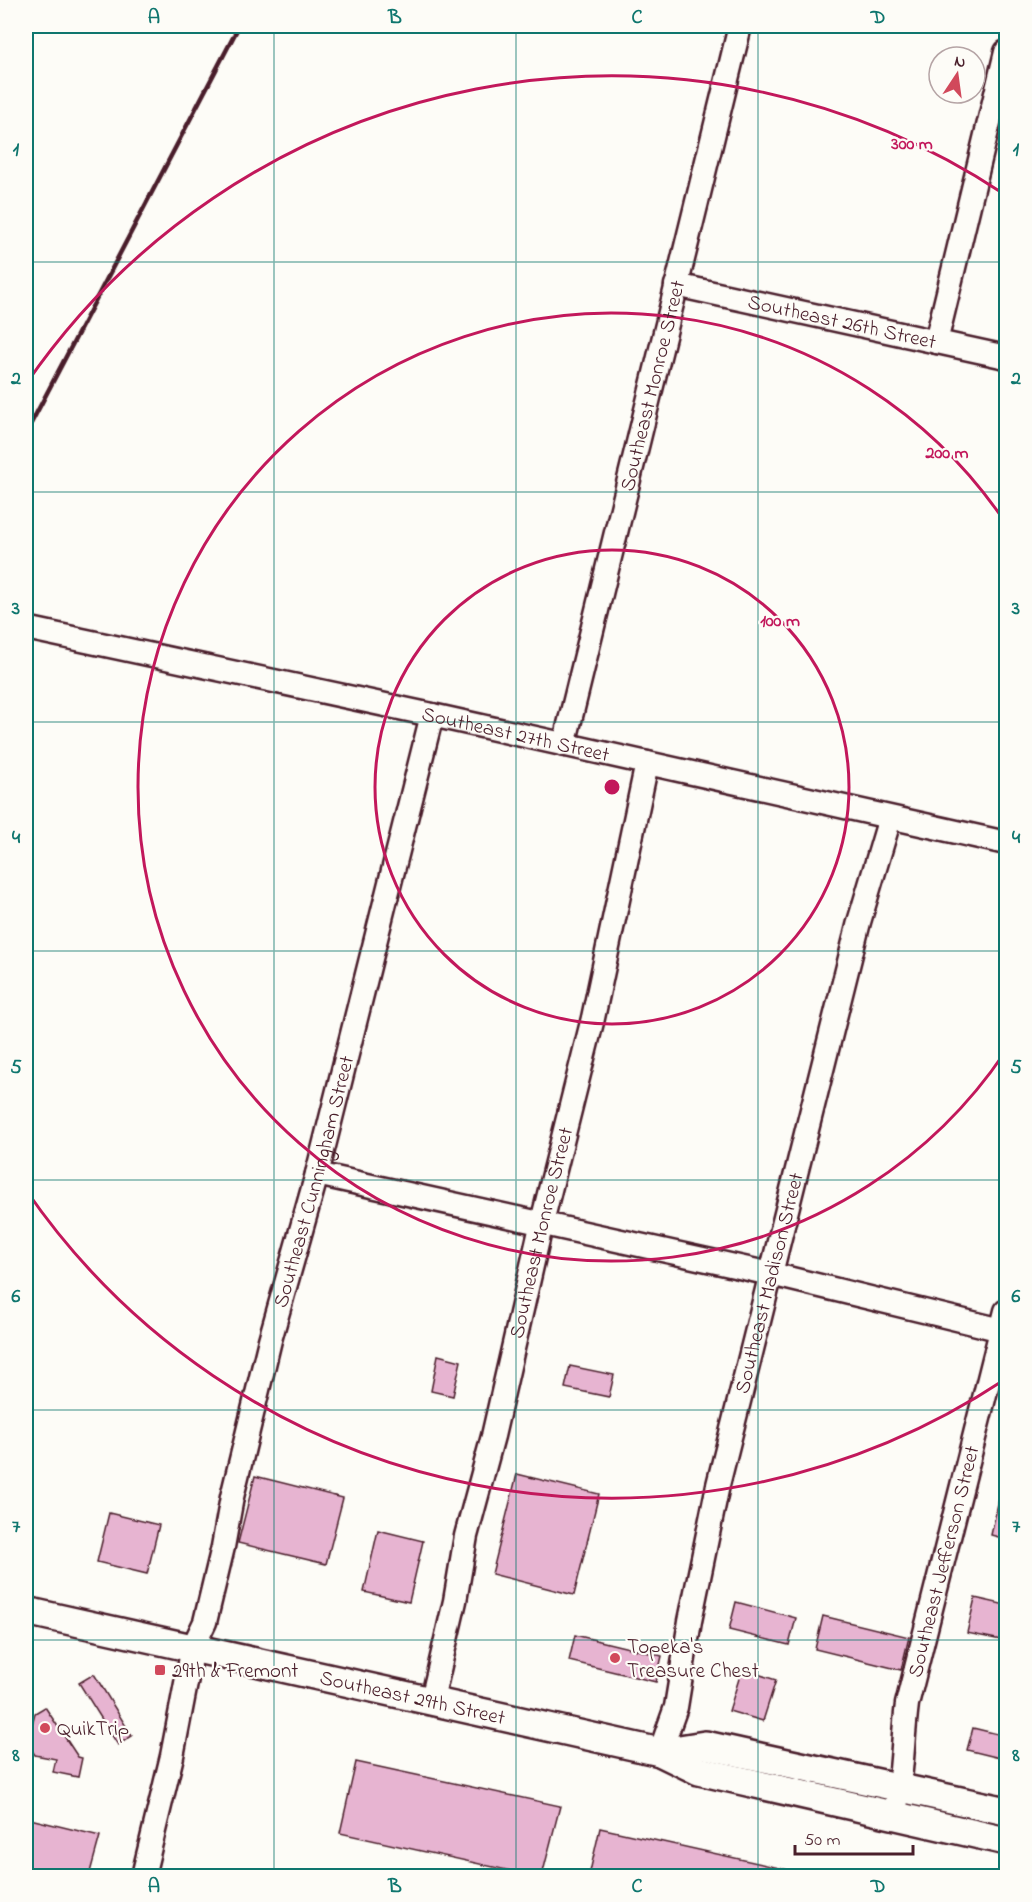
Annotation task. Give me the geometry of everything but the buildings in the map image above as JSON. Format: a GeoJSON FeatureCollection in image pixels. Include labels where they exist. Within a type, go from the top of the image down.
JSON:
{"type":"FeatureCollection","features":[{"type":"Feature","properties":{"kind":"main road","name":"Southeast 29th Street"},"geometry":{"type":"LineString","coordinates":[[26,1611],[660,1752],[699,1771],[1006,1841]]}},
{"type":"Feature","properties":{"kind":"main road","name":"Southeast 29th Street"},"geometry":{"type":"LineString","coordinates":[[660,1752],[705,1745],[1006,1811]]}},
{"type":"Feature","properties":{"kind":"street","name":"Southeast Monroe Street"},"geometry":{"type":"LineString","coordinates":[[564,745],[740,26]]}},
{"type":"Feature","properties":{"kind":"street"},"geometry":{"type":"LineString","coordinates":[[936,342],[1006,52]]}},
{"type":"Feature","properties":{"kind":"street","name":"Southeast 26th Street"},"geometry":{"type":"LineString","coordinates":[[676,285],[1006,357]]}},
{"type":"Feature","properties":{"kind":"street","name":"Southeast 27th Street"},"geometry":{"type":"LineString","coordinates":[[26,628],[432,715],[1006,843]]}},
{"type":"Feature","properties":{"kind":"street","name":"Southeast Cunningham Street"},"geometry":{"type":"LineString","coordinates":[[143,1876],[172,1756],[193,1647],[205,1622],[270,1340],[317,1174],[432,715]]}},
{"type":"Feature","properties":{"kind":"street","name":"Southeast Monroe Street"},"geometry":{"type":"LineString","coordinates":[[432,1700],[455,1601],[466,1536],[493,1436],[542,1222],[593,1018],[647,763]]}},
{"type":"Feature","properties":{"kind":"street","name":"Southeast Madison Street"},"geometry":{"type":"LineString","coordinates":[[660,1752],[676,1707],[690,1621],[718,1485],[860,922],[890,818]]}},
{"type":"Feature","properties":{"kind":"street"},"geometry":{"type":"LineString","coordinates":[[317,1174],[1005,1324]]}},
{"type":"Feature","properties":{"kind":"street","name":"Southeast Jefferson Street"},"geometry":{"type":"LineString","coordinates":[[894,1816],[904,1757],[907,1704],[1005,1324]]}},
{"type":"Feature","properties":{"kind":"railway"},"geometry":{"type":"LineString","coordinates":[[26,433],[239,26]]}},
{"type":"Feature","properties":{"kind":"place","name":"Topeka's Treasure Chest"},"geometry":{"type":"Point","coordinates":[615,1658]}},
{"type":"Feature","properties":{"kind":"place","name":"29th & Fremont"},"geometry":{"type":"Point","coordinates":[160,1670]}},
{"type":"Feature","properties":{"kind":"place","name":"QuikTrip"},"geometry":{"type":"Point","coordinates":[45,1728]}}]}
